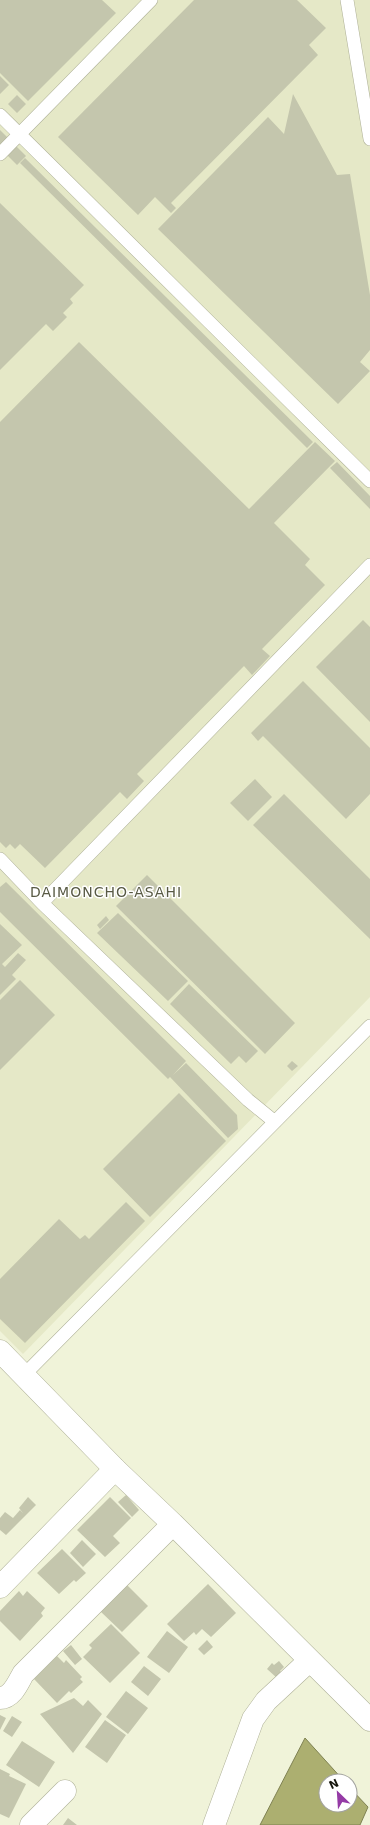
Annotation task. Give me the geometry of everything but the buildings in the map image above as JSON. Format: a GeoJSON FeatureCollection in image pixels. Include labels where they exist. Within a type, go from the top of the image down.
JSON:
{"type":"FeatureCollection","features":[{"type":"Feature","properties":{"kind":"street"},"geometry":{"type":"LineString","coordinates":[[0,1351],[115,1468],[370,1720]]}},
{"type":"Feature","properties":{"kind":"street"},"geometry":{"type":"LineString","coordinates":[[0,1587],[115,1468]]}},
{"type":"Feature","properties":{"kind":"street"},"geometry":{"type":"LineString","coordinates":[[0,1698],[12,1693],[23,1674],[173,1524]]}},
{"type":"Feature","properties":{"kind":"street"},"geometry":{"type":"LineString","coordinates":[[214,1825],[253,1719],[266,1701],[309,1661]]}},
{"type":"Feature","properties":{"kind":"street"},"geometry":{"type":"LineString","coordinates":[[31,1825],[65,1790]]}},
{"type":"Feature","properties":{"kind":"lane"},"geometry":{"type":"LineString","coordinates":[[0,154],[151,0]]}},
{"type":"Feature","properties":{"kind":"lane"},"geometry":{"type":"LineString","coordinates":[[347,0],[370,139]]}},
{"type":"Feature","properties":{"kind":"lane"},"geometry":{"type":"LineString","coordinates":[[0,115],[370,481]]}},
{"type":"Feature","properties":{"kind":"lane"},"geometry":{"type":"LineString","coordinates":[[42,903],[370,565]]}},
{"type":"Feature","properties":{"kind":"lane"},"geometry":{"type":"LineString","coordinates":[[0,859],[42,903],[248,1100],[275,1122]]}},
{"type":"Feature","properties":{"kind":"lane"},"geometry":{"type":"LineString","coordinates":[[24,1375],[370,1026]]}},
{"type":"Feature","properties":{"kind":"shaded area"},"geometry":{"type":"Polygon","coordinates":[[[0,0],[370,0],[370,997],[23,1354],[0,1331],[0,0]]]}},
{"type":"Feature","properties":{"kind":"shaded area"},"geometry":{"type":"Polygon","coordinates":[[[305,1738],[337,1773],[318,1773],[318,1813],[358,1813],[358,1796],[368,1807],[360,1825],[260,1825],[305,1738]]]}},
{"type":"Feature","properties":{"kind":"district","name":"DAIMONCHO-ASAHI"},"geometry":{"type":"Point","coordinates":[106,892]}}]}
